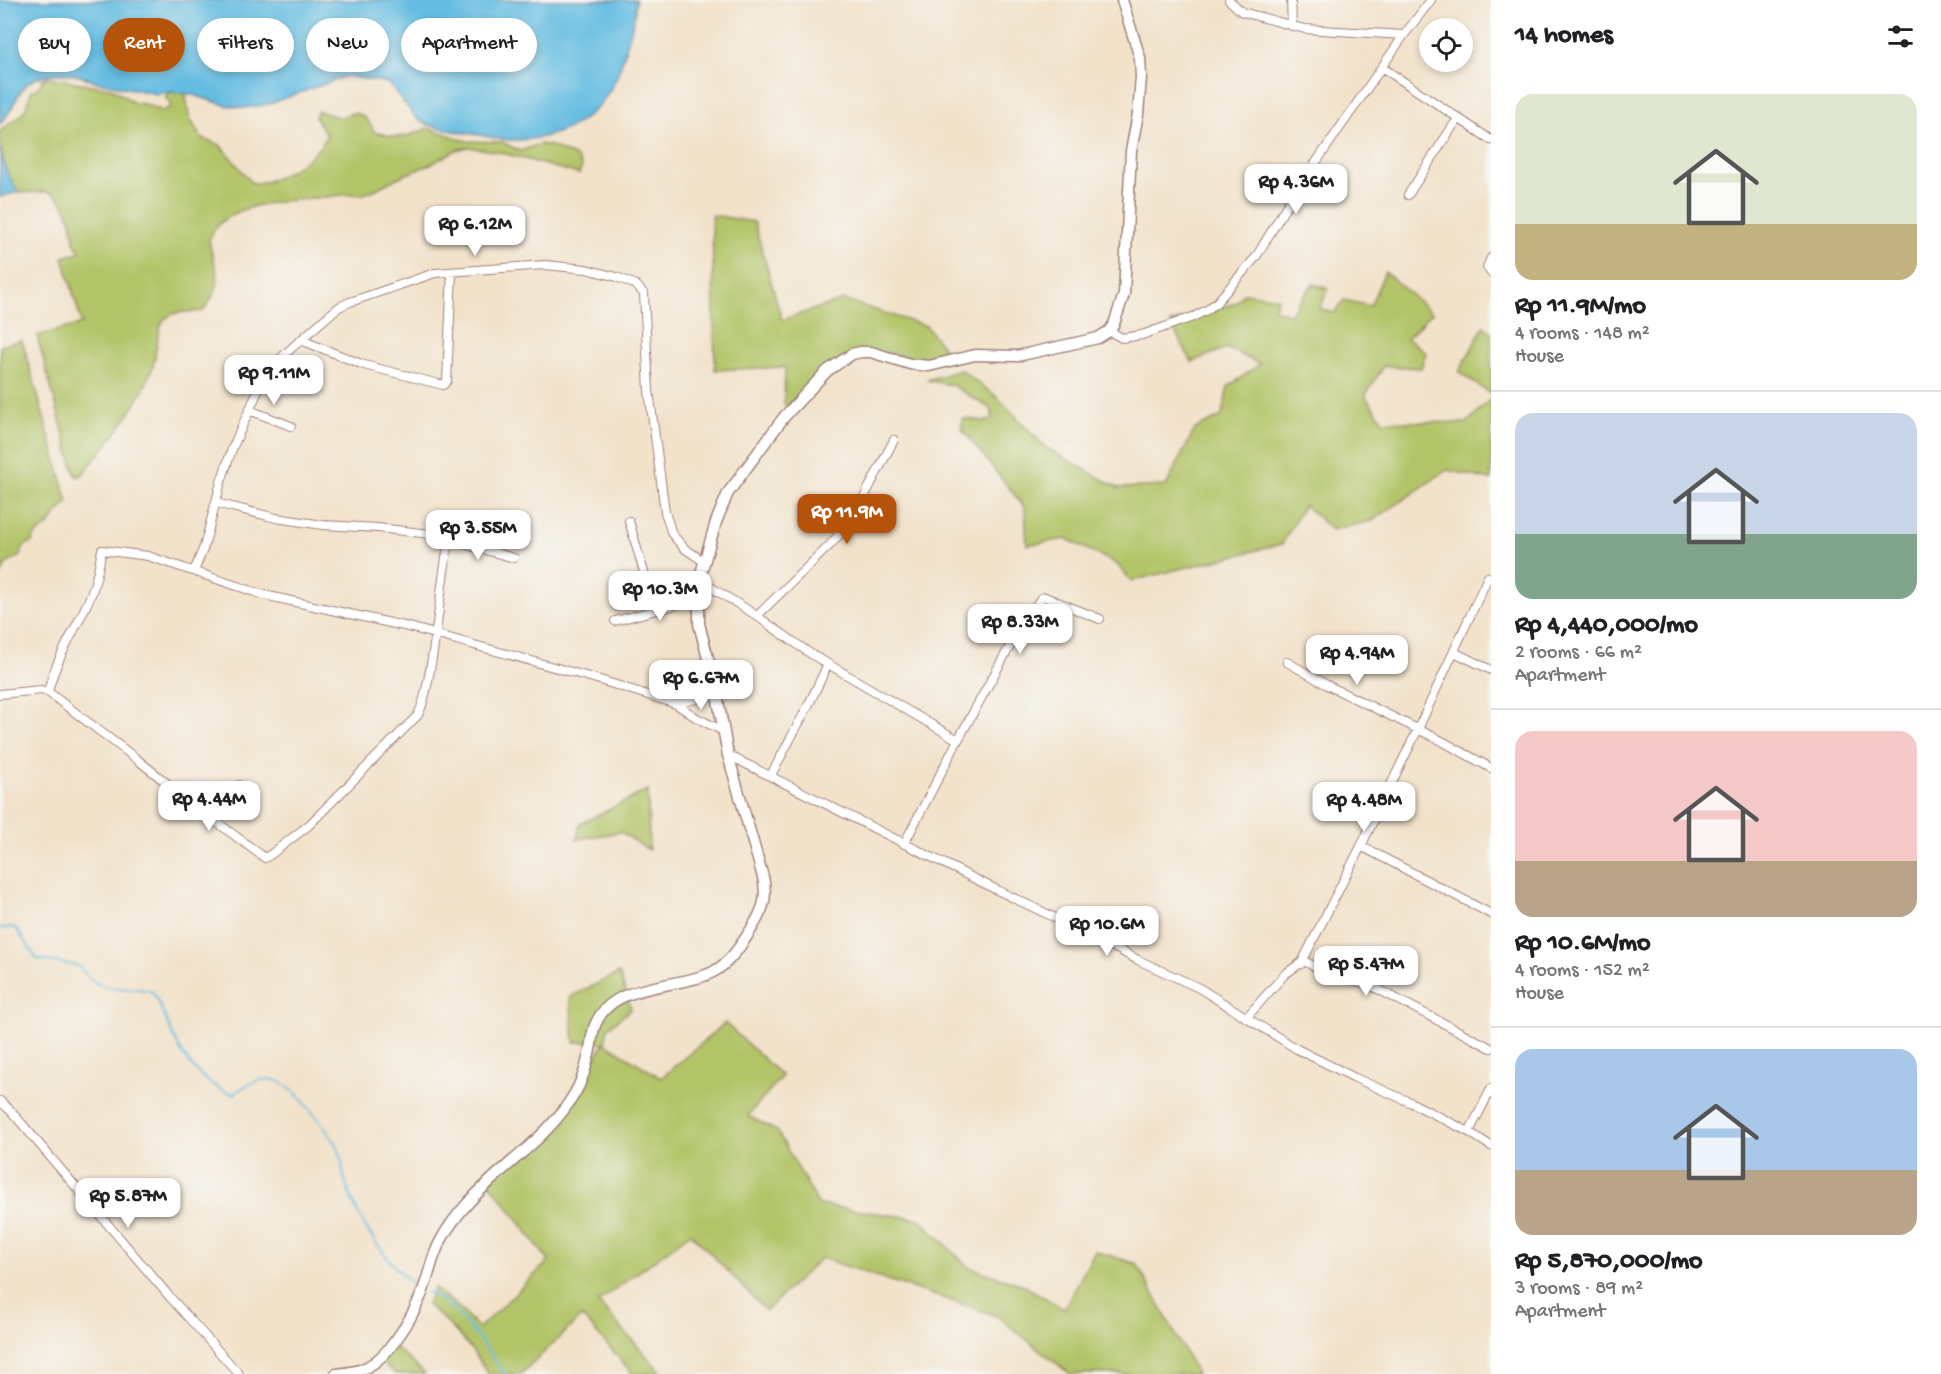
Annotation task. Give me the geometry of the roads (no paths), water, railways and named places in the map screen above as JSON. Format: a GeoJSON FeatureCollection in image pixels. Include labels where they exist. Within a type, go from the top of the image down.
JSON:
{"type":"FeatureCollection","features":[{"type":"Feature","properties":{"kind":"main road"},"geometry":{"type":"LineString","coordinates":[[336,1374],[359,1371],[371,1365],[399,1336],[420,1299],[431,1261],[440,1241],[467,1204],[540,1136],[570,1101],[586,1069],[594,1027],[605,1010],[632,993],[713,972],[734,954],[764,905],[766,892],[728,755],[716,689],[699,624],[699,580],[703,561],[728,494],[740,476],[784,417],[827,371],[844,359],[861,352],[871,352],[910,364],[929,366],[975,355],[1017,356],[1098,338],[1109,331],[1114,324],[1124,294],[1131,151],[1138,114],[1141,77],[1140,58],[1122,0]]}},
{"type":"Feature","properties":{"kind":"street"},"geometry":{"type":"LineString","coordinates":[[1229,0],[1242,12],[1305,29],[1404,35]]}},
{"type":"Feature","properties":{"kind":"street"},"geometry":{"type":"LineString","coordinates":[[1291,0],[1292,26]]}},
{"type":"Feature","properties":{"kind":"street"},"geometry":{"type":"LineString","coordinates":[[1109,331],[1122,338],[1135,336],[1193,317],[1216,302],[1256,257],[1290,200],[1404,35],[1431,0]]}},
{"type":"Feature","properties":{"kind":"street"},"geometry":{"type":"LineString","coordinates":[[1383,68],[1491,141]]}},
{"type":"Feature","properties":{"kind":"street"},"geometry":{"type":"LineString","coordinates":[[1408,195],[1458,118]]}},
{"type":"Feature","properties":{"kind":"street"},"geometry":{"type":"LineString","coordinates":[[1491,258],[1487,267],[1491,273]]}},
{"type":"Feature","properties":{"kind":"street"},"geometry":{"type":"LineString","coordinates":[[194,571],[204,547],[232,449],[265,375],[301,340],[344,304],[423,277],[452,272],[551,264],[595,270],[617,276],[641,290],[645,303],[649,392],[664,512],[672,534],[684,548],[703,561]]}},
{"type":"Feature","properties":{"kind":"street"},"geometry":{"type":"LineString","coordinates":[[301,340],[364,365],[443,385],[447,381],[452,272]]}},
{"type":"Feature","properties":{"kind":"street"},"geometry":{"type":"LineString","coordinates":[[249,410],[291,426]]}},
{"type":"Feature","properties":{"kind":"street"},"geometry":{"type":"LineString","coordinates":[[757,616],[852,520],[894,440]]}},
{"type":"Feature","properties":{"kind":"street"},"geometry":{"type":"LineString","coordinates":[[216,503],[276,518],[323,525],[430,534],[514,558]]}},
{"type":"Feature","properties":{"kind":"street"},"geometry":{"type":"LineString","coordinates":[[629,520],[655,610]]}},
{"type":"Feature","properties":{"kind":"street"},"geometry":{"type":"LineString","coordinates":[[0,694],[41,690],[48,692],[265,858],[296,836],[418,715],[436,634],[449,540]]}},
{"type":"Feature","properties":{"kind":"street"},"geometry":{"type":"LineString","coordinates":[[48,692],[64,648],[91,594],[102,550],[148,556],[264,595],[436,634],[676,704],[725,732]]}},
{"type":"Feature","properties":{"kind":"street"},"geometry":{"type":"LineString","coordinates":[[1301,964],[1418,729],[1488,577]]}},
{"type":"Feature","properties":{"kind":"street"},"geometry":{"type":"LineString","coordinates":[[699,580],[828,664],[958,741]]}},
{"type":"Feature","properties":{"kind":"street"},"geometry":{"type":"LineString","coordinates":[[904,844],[958,741],[1016,637],[1041,598],[1044,597],[1100,619]]}},
{"type":"Feature","properties":{"kind":"street"},"geometry":{"type":"LineString","coordinates":[[615,621],[698,599]]}},
{"type":"Feature","properties":{"kind":"street"},"geometry":{"type":"LineString","coordinates":[[1454,652],[1491,670]]}},
{"type":"Feature","properties":{"kind":"street"},"geometry":{"type":"LineString","coordinates":[[1287,662],[1327,685],[1418,729],[1491,768]]}},
{"type":"Feature","properties":{"kind":"street"},"geometry":{"type":"LineString","coordinates":[[771,775],[828,664]]}},
{"type":"Feature","properties":{"kind":"street"},"geometry":{"type":"LineString","coordinates":[[676,704],[696,699],[716,689]]}},
{"type":"Feature","properties":{"kind":"street"},"geometry":{"type":"LineString","coordinates":[[728,755],[1198,988],[1333,1068],[1393,1093],[1469,1132],[1491,1146]]}},
{"type":"Feature","properties":{"kind":"street"},"geometry":{"type":"LineString","coordinates":[[209,817],[239,785]]}},
{"type":"Feature","properties":{"kind":"street"},"geometry":{"type":"LineString","coordinates":[[1361,846],[1491,914]]}},
{"type":"Feature","properties":{"kind":"street"},"geometry":{"type":"LineString","coordinates":[[1246,1018],[1285,974],[1304,961],[1331,975],[1368,984],[1491,1048]]}},
{"type":"Feature","properties":{"kind":"street"},"geometry":{"type":"LineString","coordinates":[[1469,1132],[1491,1089]]}},
{"type":"Feature","properties":{"kind":"street"},"geometry":{"type":"LineString","coordinates":[[0,1101],[11,1111],[168,1296],[239,1374]]}},
{"type":"Feature","properties":{"kind":"water"},"geometry":{"type":"Polygon","coordinates":[[[0,0],[636,0],[633,24],[622,62],[606,97],[581,121],[566,129],[531,139],[499,139],[432,126],[418,120],[388,83],[346,76],[269,104],[244,108],[225,105],[190,94],[170,92],[157,94],[93,81],[76,75],[46,75],[29,82],[23,88],[0,124],[0,0]]]}},
{"type":"Feature","properties":{"kind":"water"},"geometry":{"type":"Polygon","coordinates":[[[0,149],[5,169],[18,192],[0,197],[0,149]]]}},
{"type":"Feature","properties":{"kind":"waterway"},"geometry":{"type":"LineString","coordinates":[[0,928],[15,927],[37,959],[79,966],[87,976],[104,986],[153,992],[181,1052],[198,1072],[221,1090],[234,1094],[258,1080],[268,1079],[278,1081],[295,1092],[335,1143],[342,1158],[349,1194],[371,1235],[402,1274],[420,1289]]}},
{"type":"Feature","properties":{"kind":"waterway"},"geometry":{"type":"LineString","coordinates":[[427,1292],[438,1297],[459,1316],[505,1374]]}}]}
